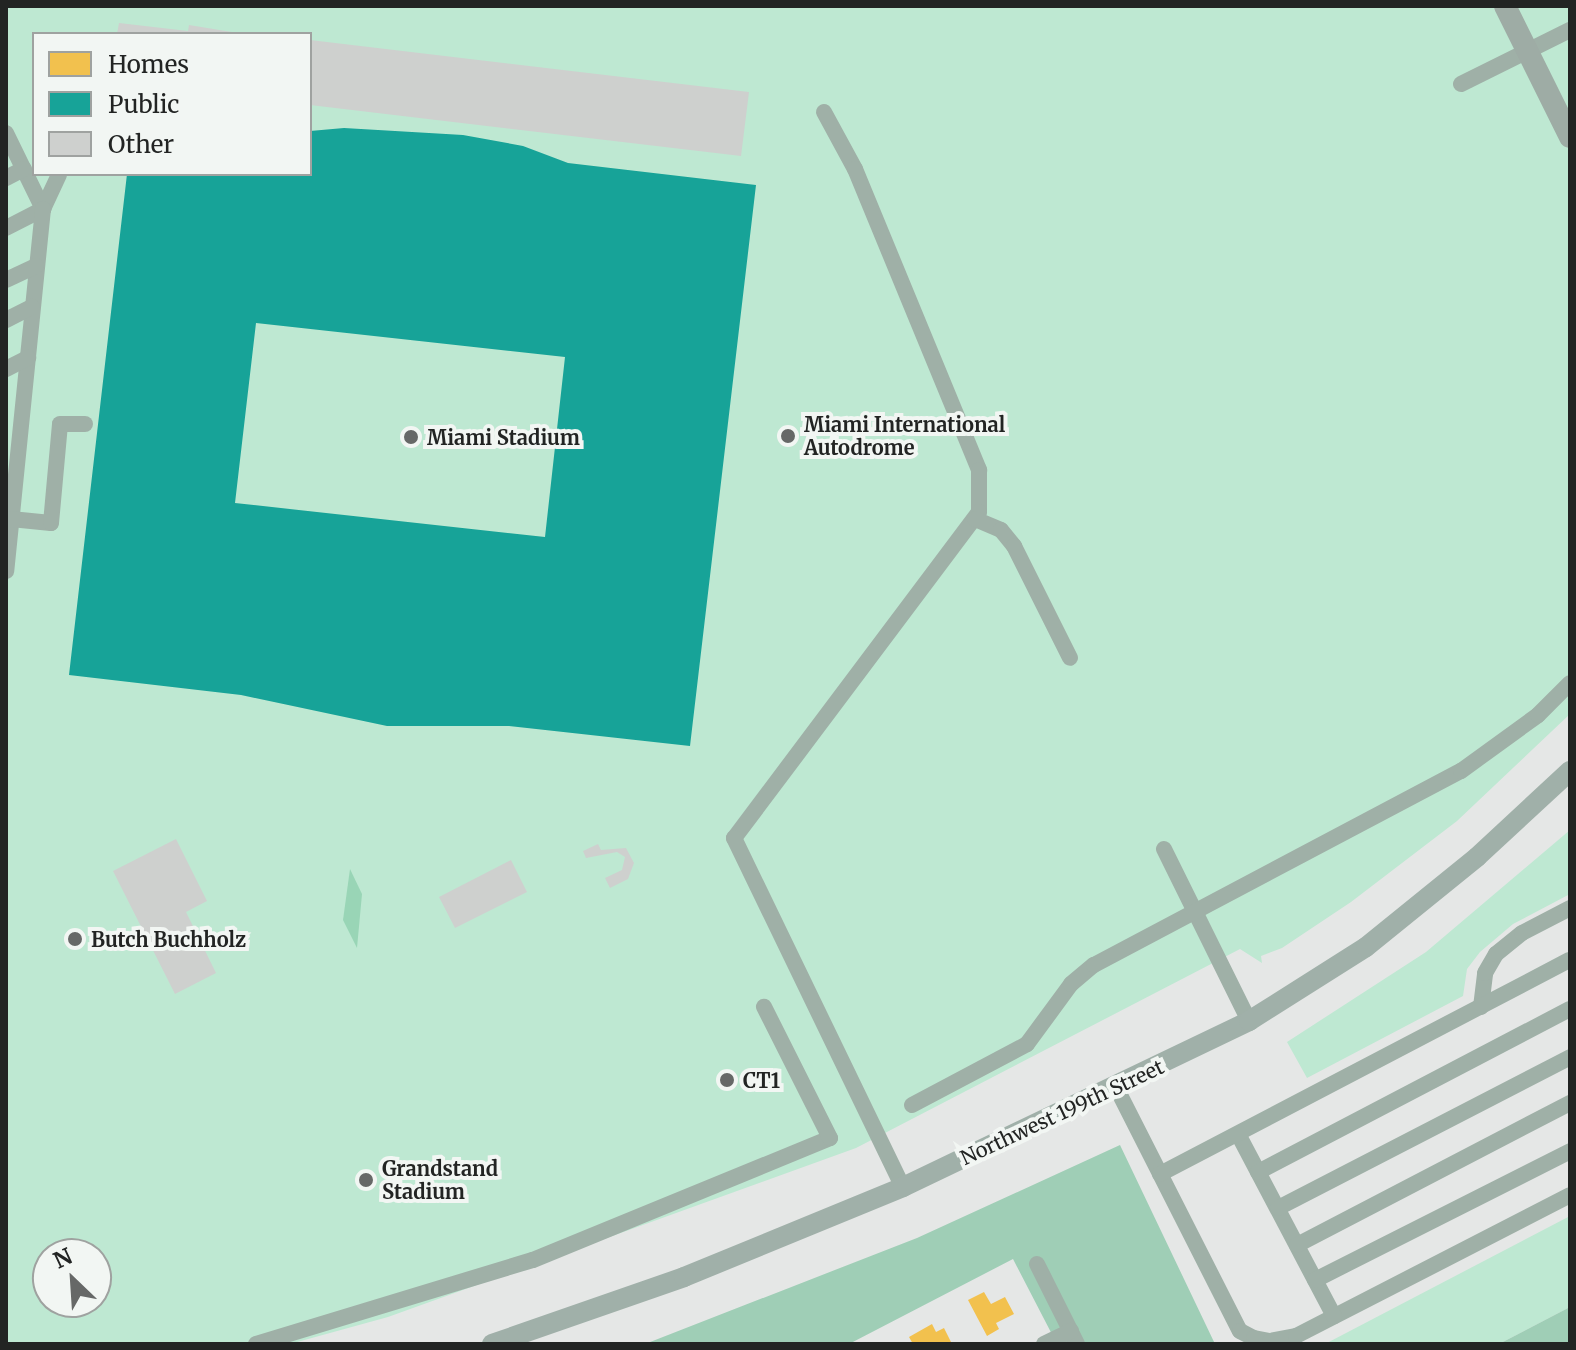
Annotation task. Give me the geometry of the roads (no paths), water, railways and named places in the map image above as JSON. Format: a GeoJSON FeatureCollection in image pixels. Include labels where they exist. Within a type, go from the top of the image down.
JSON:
{"type":"FeatureCollection","features":[{"type":"Feature","properties":{"kind":"highway"},"geometry":{"type":"LineString","coordinates":[[1505,6],[1570,137]]}},
{"type":"Feature","properties":{"kind":"main road","name":"Northwest 199th Street"},"geometry":{"type":"LineString","coordinates":[[492,1344],[684,1277],[903,1187],[1117,1089],[1249,1021],[1366,947],[1477,857],[1570,771]]}},
{"type":"Feature","properties":{"kind":"street"},"geometry":{"type":"LineString","coordinates":[[1461,84],[1570,30]]}},
{"type":"Feature","properties":{"kind":"street"},"geometry":{"type":"LineString","coordinates":[[824,112],[855,169],[979,470],[981,494],[975,519],[734,838],[903,1187]]}},
{"type":"Feature","properties":{"kind":"street"},"geometry":{"type":"LineString","coordinates":[[6,133],[43,209]]}},
{"type":"Feature","properties":{"kind":"street"},"geometry":{"type":"LineString","coordinates":[[6,178],[24,169]]}},
{"type":"Feature","properties":{"kind":"street"},"geometry":{"type":"LineString","coordinates":[[7,560],[12,458],[23,405],[43,209],[58,176]]}},
{"type":"Feature","properties":{"kind":"street"},"geometry":{"type":"LineString","coordinates":[[6,228],[43,209]]}},
{"type":"Feature","properties":{"kind":"street"},"geometry":{"type":"LineString","coordinates":[[6,280],[36,266]]}},
{"type":"Feature","properties":{"kind":"street"},"geometry":{"type":"LineString","coordinates":[[6,320],[32,307]]}},
{"type":"Feature","properties":{"kind":"street"},"geometry":{"type":"LineString","coordinates":[[6,369],[28,358]]}},
{"type":"Feature","properties":{"kind":"street"},"geometry":{"type":"LineString","coordinates":[[6,413],[23,405]]}},
{"type":"Feature","properties":{"kind":"street"},"geometry":{"type":"LineString","coordinates":[[10,508],[51,523],[60,424],[85,424]]}},
{"type":"Feature","properties":{"kind":"street"},"geometry":{"type":"LineString","coordinates":[[975,519],[1001,530],[1014,546],[1070,658]]}},
{"type":"Feature","properties":{"kind":"street"},"geometry":{"type":"LineString","coordinates":[[912,1105],[1008,1057],[1032,1041],[1082,973],[1461,771],[1538,715],[1570,683]]}},
{"type":"Feature","properties":{"kind":"street"},"geometry":{"type":"LineString","coordinates":[[1164,849],[1249,1021]]}},
{"type":"Feature","properties":{"kind":"street"},"geometry":{"type":"LineString","coordinates":[[1481,1007],[1485,973],[1496,954],[1522,933],[1570,908]]}},
{"type":"Feature","properties":{"kind":"street"},"geometry":{"type":"LineString","coordinates":[[1160,1174],[1570,960]]}},
{"type":"Feature","properties":{"kind":"street"},"geometry":{"type":"LineString","coordinates":[[256,1344],[533,1260],[830,1138],[764,1007]]}},
{"type":"Feature","properties":{"kind":"street"},"geometry":{"type":"LineString","coordinates":[[1258,1172],[1570,1009]]}},
{"type":"Feature","properties":{"kind":"street"},"geometry":{"type":"LineString","coordinates":[[1278,1208],[1570,1057]]}},
{"type":"Feature","properties":{"kind":"street"},"geometry":{"type":"LineString","coordinates":[[1117,1089],[1240,1331],[1270,1341],[1296,1336],[1570,1195]]}},
{"type":"Feature","properties":{"kind":"street"},"geometry":{"type":"LineString","coordinates":[[1297,1245],[1570,1103]]}},
{"type":"Feature","properties":{"kind":"street"},"geometry":{"type":"LineString","coordinates":[[1238,1134],[1334,1316]]}},
{"type":"Feature","properties":{"kind":"street"},"geometry":{"type":"LineString","coordinates":[[1315,1280],[1570,1151]]}},
{"type":"Feature","properties":{"kind":"street"},"geometry":{"type":"LineString","coordinates":[[1037,1264],[1074,1337],[1044,1344]]}},
{"type":"Feature","properties":{"kind":"place","name":"Miami International Autodrome"},"geometry":{"type":"Point","coordinates":[788,436]}},
{"type":"Feature","properties":{"kind":"place","name":"Miami Stadium"},"geometry":{"type":"Point","coordinates":[411,437]}},
{"type":"Feature","properties":{"kind":"place","name":"Butch Buchholz"},"geometry":{"type":"Point","coordinates":[75,939]}},
{"type":"Feature","properties":{"kind":"place","name":"CT1"},"geometry":{"type":"Point","coordinates":[727,1080]}},
{"type":"Feature","properties":{"kind":"place","name":"Grandstand Stadium"},"geometry":{"type":"Point","coordinates":[366,1180]}}]}
